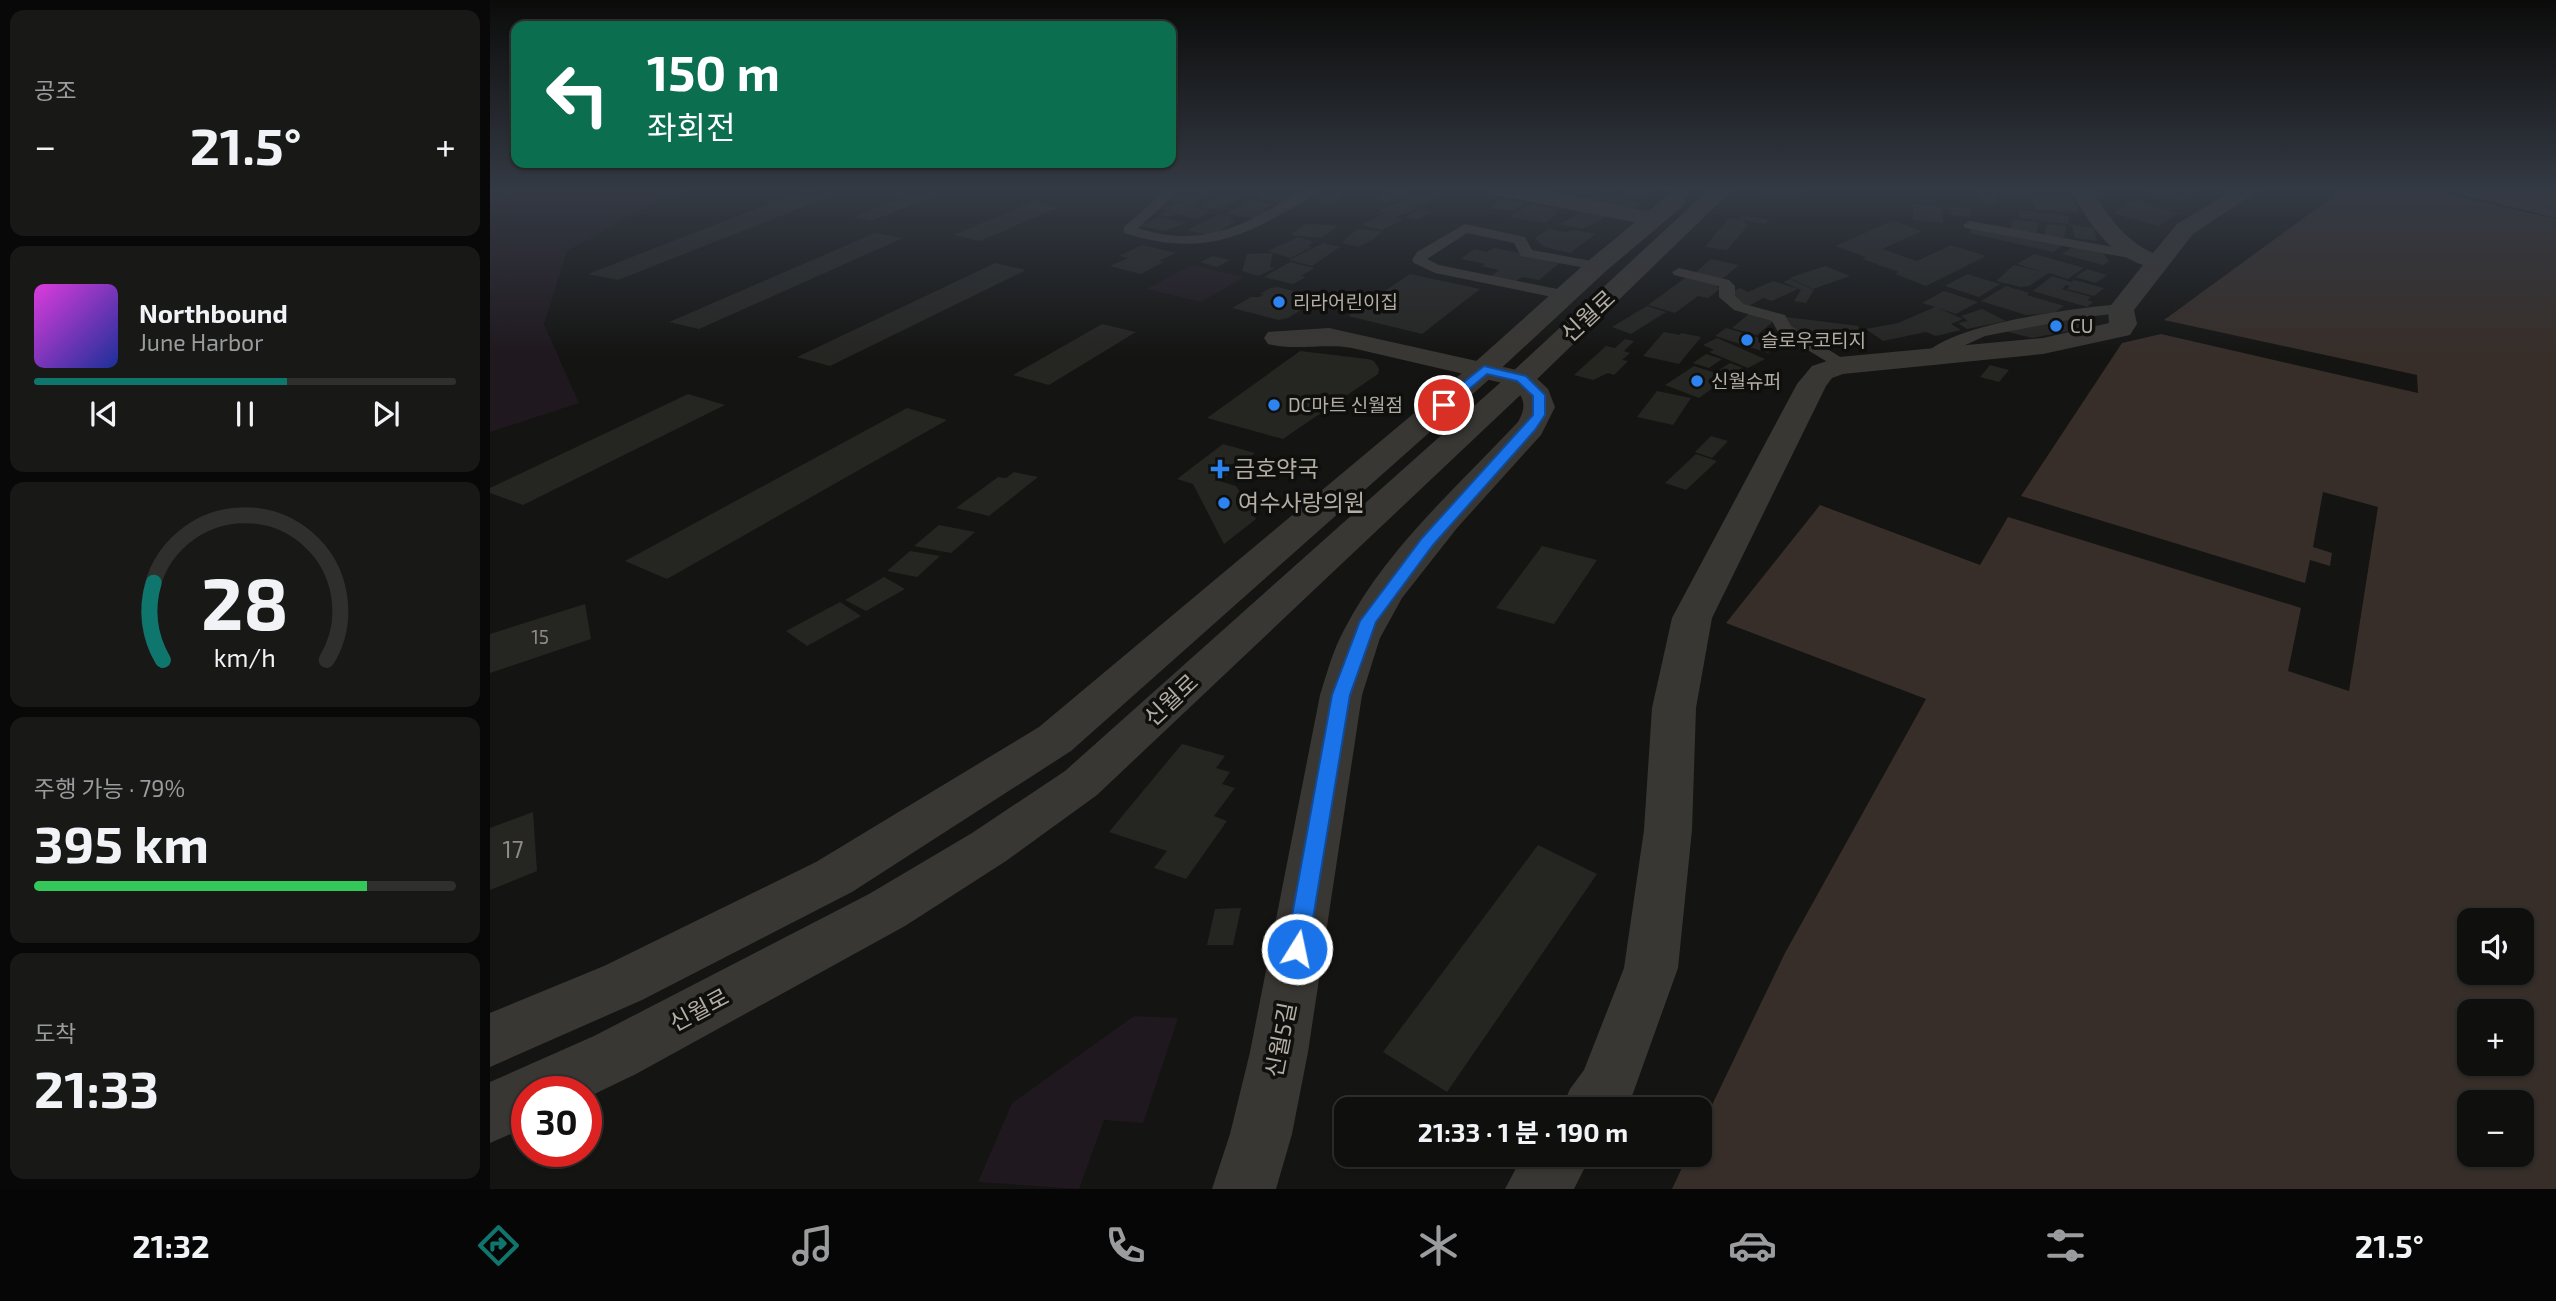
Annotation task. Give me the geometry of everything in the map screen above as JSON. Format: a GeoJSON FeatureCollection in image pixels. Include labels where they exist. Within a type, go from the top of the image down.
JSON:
{"type":"FeatureCollection","features":[{"type":"Feature","properties":{"kind":"street","name":"신월로"},"geometry":{"type":"LineString","coordinates":[[490,1040],[623,983],[834,877],[1055,739],[1503,374],[1567,295],[1623,245]]}},
{"type":"Feature","properties":{"kind":"street","name":"신월로"},"geometry":{"type":"LineString","coordinates":[[570,1076],[615,1055],[887,910],[989,847],[1082,783],[1634,245]]}},
{"type":"Feature","properties":{"kind":"street"},"geometry":{"type":"LineString","coordinates":[[2124,245],[2148,259]]}},
{"type":"Feature","properties":{"kind":"street"},"geometry":{"type":"LineString","coordinates":[[1599,1097],[1651,968],[1668,830],[1674,709],[1692,618],[1812,384],[1822,372],[1845,365],[2043,346],[2120,329],[2123,324],[2121,309],[2148,259],[2165,245]]}},
{"type":"Feature","properties":{"kind":"street"},"geometry":{"type":"LineString","coordinates":[[1278,338],[1328,336],[1503,374]]}},
{"type":"Feature","properties":{"kind":"street","name":"신월5길"},"geometry":{"type":"LineString","coordinates":[[1244,1189],[1262,1134],[1279,1052],[1341,695],[1354,653],[1368,621],[1398,579],[1539,415],[1539,395],[1503,374]]}},
{"type":"Feature","properties":{"kind":"street"},"geometry":{"type":"LineString","coordinates":[[490,1113],[511,1103]]}},
{"type":"Feature","properties":{"kind":"street"},"geometry":{"type":"LineString","coordinates":[[1537,1189],[1552,1167]]}},
{"type":"Feature","properties":{"kind":"lane"},"geometry":{"type":"LineString","coordinates":[[1437,245],[1419,260],[1435,269],[1567,295]]}},
{"type":"Feature","properties":{"kind":"lane"},"geometry":{"type":"LineString","coordinates":[[1523,245],[1526,253],[1597,266]]}},
{"type":"Feature","properties":{"kind":"lane"},"geometry":{"type":"LineString","coordinates":[[2077,245],[2148,259]]}},
{"type":"Feature","properties":{"kind":"lane"},"geometry":{"type":"LineString","coordinates":[[1679,272],[1724,283],[1727,286],[1727,297],[1734,304],[1779,318],[1784,329],[1845,365]]}},
{"type":"Feature","properties":{"kind":"shaded area"},"geometry":{"type":"Polygon","coordinates":[[[490,245],[577,245],[567,251],[544,324],[579,403],[490,432],[490,245]]]}},
{"type":"Feature","properties":{"kind":"shaded area"},"geometry":{"type":"Polygon","coordinates":[[[2266,245],[2556,245],[2556,1189],[1672,1189],[1682,1167],[1712,1167],[1712,1105],[1785,953],[1926,699],[1726,623],[1820,505],[1980,565],[2008,517],[2301,608],[2288,671],[2349,691],[2378,507],[2323,492],[2313,547],[2332,553],[2330,566],[2310,560],[2305,583],[2021,496],[2122,343],[2161,334],[2418,393],[2417,375],[2164,320],[2266,245]]]}},
{"type":"Feature","properties":{"kind":"shaded area"},"geometry":{"type":"Polygon","coordinates":[[[1192,265],[1244,277],[1201,302],[1147,289],[1192,265]]]}},
{"type":"Feature","properties":{"kind":"shaded area"},"geometry":{"type":"Polygon","coordinates":[[[1134,1016],[1178,1018],[1143,1123],[1104,1120],[1079,1189],[978,1182],[1012,1103],[1134,1016]]]}},
{"type":"Feature","properties":{"kind":"building"},"geometry":{"type":"Polygon","coordinates":[[[662,245],[706,245],[618,280],[588,274],[662,245]]]}},
{"type":"Feature","properties":{"kind":"building"},"geometry":{"type":"Polygon","coordinates":[[[846,245],[886,245],[699,329],[669,322],[846,245]]]}},
{"type":"Feature","properties":{"kind":"building"},"geometry":{"type":"Polygon","coordinates":[[[1141,245],[1176,253],[1141,274],[1110,266],[1128,258],[1119,256],[1141,245]]]}},
{"type":"Feature","properties":{"kind":"building"},"geometry":{"type":"Polygon","coordinates":[[[1280,245],[1312,247],[1290,258],[1268,251],[1280,245]]]}},
{"type":"Feature","properties":{"kind":"building"},"geometry":{"type":"Polygon","coordinates":[[[1318,245],[1340,247],[1312,266],[1289,260],[1318,245]]]}},
{"type":"Feature","properties":{"kind":"building"},"geometry":{"type":"Polygon","coordinates":[[[1542,245],[1580,245],[1570,253],[1542,245]]]}},
{"type":"Feature","properties":{"kind":"building"},"geometry":{"type":"Polygon","coordinates":[[[1706,245],[1731,245],[1727,250],[1706,245]]]}},
{"type":"Feature","properties":{"kind":"building"},"geometry":{"type":"Polygon","coordinates":[[[1890,245],[1882,249],[1917,261],[1950,245],[1986,256],[1926,286],[1895,274],[1899,272],[1862,259],[1866,257],[1835,246],[1890,245]]]}},
{"type":"Feature","properties":{"kind":"building"},"geometry":{"type":"Polygon","coordinates":[[[2024,245],[2063,245],[2053,252],[2024,245]]]}},
{"type":"Feature","properties":{"kind":"building"},"geometry":{"type":"Polygon","coordinates":[[[2078,245],[2103,253],[2109,261],[2103,265],[2062,254],[2078,245]]]}},
{"type":"Feature","properties":{"kind":"building"},"geometry":{"type":"Polygon","coordinates":[[[1494,248],[1562,261],[1539,280],[1522,277],[1508,287],[1483,282],[1499,270],[1461,259],[1474,249],[1487,252],[1494,248]]]}},
{"type":"Feature","properties":{"kind":"building"},"geometry":{"type":"Polygon","coordinates":[[[1273,253],[1270,267],[1275,268],[1258,276],[1242,271],[1247,254],[1273,253]]]}},
{"type":"Feature","properties":{"kind":"building"},"geometry":{"type":"Polygon","coordinates":[[[2034,254],[2084,268],[2068,279],[2049,273],[2029,286],[2021,287],[1996,281],[2014,265],[2042,272],[2017,264],[2034,254]]]}},
{"type":"Feature","properties":{"kind":"building"},"geometry":{"type":"Polygon","coordinates":[[[1213,256],[1230,260],[1217,267],[1200,262],[1213,256]]]}},
{"type":"Feature","properties":{"kind":"building"},"geometry":{"type":"Polygon","coordinates":[[[1711,259],[1739,265],[1721,280],[1694,274],[1711,259]]]}},
{"type":"Feature","properties":{"kind":"building"},"geometry":{"type":"Polygon","coordinates":[[[1290,262],[1314,268],[1301,276],[1306,277],[1293,284],[1264,277],[1290,262]]]}},
{"type":"Feature","properties":{"kind":"building"},"geometry":{"type":"Polygon","coordinates":[[[995,263],[1026,270],[830,366],[797,357],[995,263]]]}},
{"type":"Feature","properties":{"kind":"building"},"geometry":{"type":"Polygon","coordinates":[[[1825,266],[1850,276],[1813,289],[1789,278],[1825,266]]]}},
{"type":"Feature","properties":{"kind":"building"},"geometry":{"type":"Polygon","coordinates":[[[2087,269],[2107,275],[2096,283],[2075,277],[2087,269]]]}},
{"type":"Feature","properties":{"kind":"building"},"geometry":{"type":"Polygon","coordinates":[[[1410,274],[1480,289],[1422,334],[1348,316],[1410,274]]]}},
{"type":"Feature","properties":{"kind":"building"},"geometry":{"type":"Polygon","coordinates":[[[1967,274],[2000,284],[1979,297],[1945,286],[1967,274]]]}},
{"type":"Feature","properties":{"kind":"building"},"geometry":{"type":"Polygon","coordinates":[[[1689,275],[1721,283],[1716,287],[1721,288],[1708,298],[1698,296],[1675,313],[1648,305],[1689,275]]]}},
{"type":"Feature","properties":{"kind":"building"},"geometry":{"type":"Polygon","coordinates":[[[2052,276],[2104,288],[2094,296],[2067,289],[2070,286],[2066,285],[2062,289],[2091,297],[2087,300],[2093,302],[2087,307],[2033,291],[2052,276]]]}},
{"type":"Feature","properties":{"kind":"building"},"geometry":{"type":"Polygon","coordinates":[[[1790,279],[1814,290],[1806,303],[1794,301],[1801,290],[1783,282],[1790,279]]]}},
{"type":"Feature","properties":{"kind":"building"},"geometry":{"type":"Polygon","coordinates":[[[1773,281],[1798,289],[1772,301],[1763,298],[1749,306],[1732,300],[1730,293],[1740,288],[1748,292],[1773,281]]]}},
{"type":"Feature","properties":{"kind":"building"},"geometry":{"type":"Polygon","coordinates":[[[2006,286],[2064,306],[2054,313],[2026,315],[1981,301],[2006,286]]]}},
{"type":"Feature","properties":{"kind":"building","name":"리라어린이집"},"geometry":{"type":"Polygon","coordinates":[[[1278,287],[1320,298],[1288,318],[1279,320],[1232,308],[1251,297],[1259,297],[1270,288],[1278,287]]]}},
{"type":"Feature","properties":{"kind":"building"},"geometry":{"type":"Polygon","coordinates":[[[1944,291],[1978,302],[1956,314],[1938,308],[1963,319],[1951,324],[1961,330],[1936,336],[1926,332],[1883,341],[1866,329],[1898,323],[1935,307],[1922,303],[1944,291]]]}},
{"type":"Feature","properties":{"kind":"building"},"geometry":{"type":"Polygon","coordinates":[[[1647,306],[1666,312],[1631,334],[1612,327],[1647,306]]]}},
{"type":"Feature","properties":{"kind":"building"},"geometry":{"type":"Polygon","coordinates":[[[1982,309],[2006,321],[1967,329],[1958,323],[1968,321],[1961,316],[1982,309]]]}},
{"type":"Feature","properties":{"kind":"building"},"geometry":{"type":"Polygon","coordinates":[[[1750,313],[1775,320],[1757,335],[1732,328],[1750,313]]]}},
{"type":"Feature","properties":{"kind":"building"},"geometry":{"type":"Polygon","coordinates":[[[2078,315],[2096,326],[2032,338],[2000,330],[2078,315]]]}},
{"type":"Feature","properties":{"kind":"building"},"geometry":{"type":"Polygon","coordinates":[[[1786,317],[1859,326],[1856,341],[1812,335],[1783,326],[1786,317]]]}},
{"type":"Feature","properties":{"kind":"building"},"geometry":{"type":"Polygon","coordinates":[[[1102,324],[1136,332],[1049,385],[1013,375],[1102,324]]]}},
{"type":"Feature","properties":{"kind":"building","name":"슬로우코티지"},"geometry":{"type":"Polygon","coordinates":[[[1726,328],[1779,344],[1768,353],[1715,336],[1726,328]]]}},
{"type":"Feature","properties":{"kind":"building"},"geometry":{"type":"Polygon","coordinates":[[[1664,332],[1701,337],[1679,364],[1643,356],[1664,332]]]}},
{"type":"Feature","properties":{"kind":"building"},"geometry":{"type":"Polygon","coordinates":[[[1785,333],[1797,340],[1786,345],[1762,338],[1785,333]]]}},
{"type":"Feature","properties":{"kind":"building"},"geometry":{"type":"Polygon","coordinates":[[[1717,338],[1765,359],[1748,368],[1709,352],[1714,350],[1703,345],[1717,338]]]}},
{"type":"Feature","properties":{"kind":"building"},"geometry":{"type":"Polygon","coordinates":[[[1625,339],[1634,341],[1624,351],[1630,353],[1622,360],[1628,361],[1614,375],[1608,373],[1593,380],[1574,375],[1606,346],[1615,348],[1625,339]]]}},
{"type":"Feature","properties":{"kind":"building"},"geometry":{"type":"Polygon","coordinates":[[[1300,351],[1368,359],[1374,361],[1379,369],[1378,374],[1283,439],[1207,418],[1300,351]]]}},
{"type":"Feature","properties":{"kind":"building"},"geometry":{"type":"Polygon","coordinates":[[[1706,354],[1722,359],[1709,368],[1693,363],[1706,354]]]}},
{"type":"Feature","properties":{"kind":"building"},"geometry":{"type":"Polygon","coordinates":[[[1730,363],[1748,370],[1737,377],[1719,370],[1730,363]]]}},
{"type":"Feature","properties":{"kind":"building"},"geometry":{"type":"Polygon","coordinates":[[[1990,365],[2009,370],[1999,382],[1980,377],[1990,365]]]}},
{"type":"Feature","properties":{"kind":"building"},"geometry":{"type":"Polygon","coordinates":[[[1694,366],[1728,377],[1699,398],[1665,385],[1694,366]]]}},
{"type":"Feature","properties":{"kind":"building"},"geometry":{"type":"Polygon","coordinates":[[[1657,391],[1691,398],[1673,425],[1637,417],[1657,391]]]}},
{"type":"Feature","properties":{"kind":"building"},"geometry":{"type":"Polygon","coordinates":[[[688,394],[725,405],[523,505],[490,493],[490,488],[688,394]]]}},
{"type":"Feature","properties":{"kind":"building"},"geometry":{"type":"Polygon","coordinates":[[[907,408],[947,420],[667,579],[625,561],[907,408]]]}},
{"type":"Feature","properties":{"kind":"building"},"geometry":{"type":"Polygon","coordinates":[[[1711,436],[1728,441],[1712,458],[1695,452],[1711,436]]]}},
{"type":"Feature","properties":{"kind":"building","name":"여수사랑의원"},"geometry":{"type":"Polygon","coordinates":[[[1223,444],[1255,453],[1219,481],[1236,486],[1256,519],[1224,544],[1193,484],[1177,479],[1223,444]]]}},
{"type":"Feature","properties":{"kind":"building"},"geometry":{"type":"Polygon","coordinates":[[[1696,454],[1717,461],[1686,490],[1665,483],[1696,454]]]}},
{"type":"Feature","properties":{"kind":"building"},"geometry":{"type":"Polygon","coordinates":[[[1014,472],[1038,477],[989,516],[956,508],[998,477],[1006,478],[1014,472]]]}},
{"type":"Feature","properties":{"kind":"building"},"geometry":{"type":"Polygon","coordinates":[[[939,525],[975,532],[951,553],[914,546],[939,525]]]}},
{"type":"Feature","properties":{"kind":"building"},"geometry":{"type":"Polygon","coordinates":[[[1542,546],[1597,560],[1554,624],[1496,608],[1542,546]]]}},
{"type":"Feature","properties":{"kind":"building"},"geometry":{"type":"Polygon","coordinates":[[[910,551],[940,556],[917,577],[887,571],[910,551]]]}},
{"type":"Feature","properties":{"kind":"building"},"geometry":{"type":"Polygon","coordinates":[[[884,577],[905,589],[866,611],[845,600],[884,577]]]}},
{"type":"Feature","properties":{"kind":"building"},"geometry":{"type":"Polygon","coordinates":[[[840,602],[861,616],[807,646],[786,631],[840,602]]]}},
{"type":"Feature","properties":{"kind":"building"},"geometry":{"type":"Polygon","coordinates":[[[585,604],[591,639],[490,673],[490,634],[585,604]]]}},
{"type":"Feature","properties":{"kind":"building"},"geometry":{"type":"Polygon","coordinates":[[[1182,744],[1225,756],[1216,768],[1230,772],[1222,784],[1235,788],[1214,816],[1227,821],[1186,879],[1154,868],[1167,851],[1109,832],[1182,744]]]}},
{"type":"Feature","properties":{"kind":"building"},"geometry":{"type":"Polygon","coordinates":[[[533,812],[537,871],[490,890],[490,828],[533,812]]]}},
{"type":"Feature","properties":{"kind":"building"},"geometry":{"type":"Polygon","coordinates":[[[1538,845],[1597,874],[1447,1092],[1383,1052],[1538,845]]]}},
{"type":"Feature","properties":{"kind":"building"},"geometry":{"type":"Polygon","coordinates":[[[1241,908],[1233,945],[1207,945],[1215,909],[1241,908]]]}},
{"type":"Feature","properties":{"kind":"place","name":"리라어린이집"},"geometry":{"type":"Point","coordinates":[1279,302]}},
{"type":"Feature","properties":{"kind":"place","name":"CU"},"geometry":{"type":"Point","coordinates":[2056,326]}},
{"type":"Feature","properties":{"kind":"place","name":"슬로우코티지"},"geometry":{"type":"Point","coordinates":[1747,340]}},
{"type":"Feature","properties":{"kind":"place","name":"신월슈퍼"},"geometry":{"type":"Point","coordinates":[1697,381]}},
{"type":"Feature","properties":{"kind":"place","name":"DC마트 신월점"},"geometry":{"type":"Point","coordinates":[1274,405]}},
{"type":"Feature","properties":{"kind":"place","name":"금호약국"},"geometry":{"type":"Point","coordinates":[1220,469]}},
{"type":"Feature","properties":{"kind":"place","name":"여수사랑의원"},"geometry":{"type":"Point","coordinates":[1224,503]}},
{"type":"Feature","properties":{"kind":"route"},"geometry":{"type":"LineString","coordinates":[[1297,949],[1341,695],[1354,653],[1368,621],[1427,541],[1530,428],[1539,415],[1541,405],[1539,395],[1521,379],[1484,369],[1444,405]]}}]}
